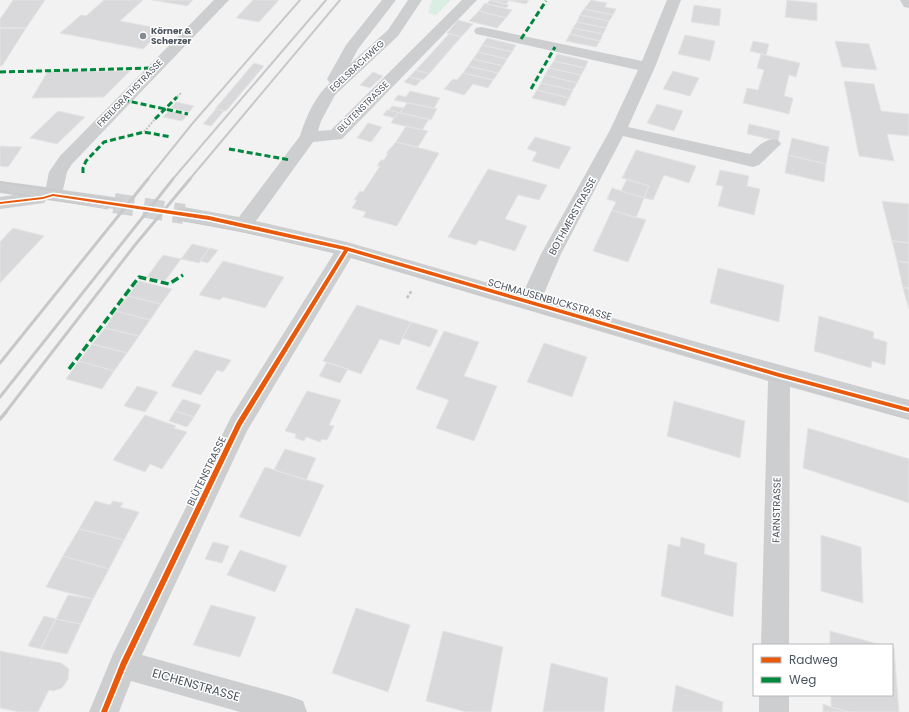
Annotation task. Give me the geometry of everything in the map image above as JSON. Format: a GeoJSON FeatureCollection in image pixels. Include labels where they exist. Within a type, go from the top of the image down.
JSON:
{"type":"FeatureCollection","features":[{"type":"Feature","properties":{"kind":"street","name":"FREILIGRATHSTRASSE"},"geometry":{"type":"LineString","coordinates":[[53,195],[58,172],[66,160],[222,0]]}},
{"type":"Feature","properties":{"kind":"street"},"geometry":{"type":"LineString","coordinates":[[328,93],[351,48],[389,0]]}},
{"type":"Feature","properties":{"kind":"street","name":"EGELSBACHWEG"},"geometry":{"type":"LineString","coordinates":[[308,137],[313,121],[328,93],[393,33],[415,0]]}},
{"type":"Feature","properties":{"kind":"street","name":"BLÜTENSTRASSE"},"geometry":{"type":"LineString","coordinates":[[308,137],[336,135],[470,0]]}},
{"type":"Feature","properties":{"kind":"street","name":"BOTHMERSTRASSE"},"geometry":{"type":"LineString","coordinates":[[529,303],[551,254],[618,130],[647,67],[674,0]]}},
{"type":"Feature","properties":{"kind":"street"},"geometry":{"type":"LineString","coordinates":[[907,0],[909,4]]}},
{"type":"Feature","properties":{"kind":"street"},"geometry":{"type":"LineString","coordinates":[[481,31],[647,67]]}},
{"type":"Feature","properties":{"kind":"street"},"geometry":{"type":"LineString","coordinates":[[618,130],[754,161],[772,144]]}},
{"type":"Feature","properties":{"kind":"street"},"geometry":{"type":"LineString","coordinates":[[243,224],[308,137]]}},
{"type":"Feature","properties":{"kind":"street"},"geometry":{"type":"LineString","coordinates":[[1,201],[43,198],[53,195],[114,203]]}},
{"type":"Feature","properties":{"kind":"street","name":"SCHMAUSENBUCKSTRASSE"},"geometry":{"type":"LineString","coordinates":[[184,214],[243,224],[348,250],[779,375],[909,410]]}},
{"type":"Feature","properties":{"kind":"street","name":"BLÜTENSTRASSE"},"geometry":{"type":"LineString","coordinates":[[104,712],[122,664],[239,424],[348,250]]}},
{"type":"Feature","properties":{"kind":"street","name":"FARNSTRASSE"},"geometry":{"type":"LineString","coordinates":[[774,644],[779,375]]}},
{"type":"Feature","properties":{"kind":"street","name":"EICHENSTRASSE"},"geometry":{"type":"LineString","coordinates":[[122,664],[292,712]]}},
{"type":"Feature","properties":{"kind":"street"},"geometry":{"type":"LineString","coordinates":[[774,696],[774,712]]}},
{"type":"Feature","properties":{"kind":"path"},"geometry":{"type":"LineString","coordinates":[[177,97],[181,93]]}},
{"type":"Feature","properties":{"kind":"path"},"geometry":{"type":"LineString","coordinates":[[144,132],[155,120]]}},
{"type":"Feature","properties":{"kind":"green space"},"geometry":{"type":"Polygon","coordinates":[[[432,0],[451,0],[436,15],[428,13],[432,0]]]}},
{"type":"Feature","properties":{"kind":"building"},"geometry":{"type":"Polygon","coordinates":[[[13,0],[45,0],[26,28],[0,28],[0,19],[13,0]]]}},
{"type":"Feature","properties":{"kind":"building"},"geometry":{"type":"Polygon","coordinates":[[[104,0],[143,0],[120,21],[163,29],[143,49],[60,33],[81,15],[86,16],[104,0]]]}},
{"type":"Feature","properties":{"kind":"building"},"geometry":{"type":"Polygon","coordinates":[[[152,0],[193,0],[187,6],[152,0]]]}},
{"type":"Feature","properties":{"kind":"building"},"geometry":{"type":"Polygon","coordinates":[[[253,0],[279,0],[259,22],[236,18],[253,0]]]}},
{"type":"Feature","properties":{"kind":"building"},"geometry":{"type":"Polygon","coordinates":[[[490,0],[507,0],[509,1],[506,4],[490,0]]]}},
{"type":"Feature","properties":{"kind":"building"},"geometry":{"type":"Polygon","coordinates":[[[490,0],[509,5],[506,8],[487,4],[490,0]]]}},
{"type":"Feature","properties":{"kind":"building"},"geometry":{"type":"Polygon","coordinates":[[[507,0],[529,0],[526,4],[507,0]]]}},
{"type":"Feature","properties":{"kind":"building"},"geometry":{"type":"Polygon","coordinates":[[[591,0],[607,3],[605,7],[616,9],[613,15],[584,9],[591,0]]]}},
{"type":"Feature","properties":{"kind":"building"},"geometry":{"type":"Polygon","coordinates":[[[787,0],[817,3],[817,21],[785,17],[787,0]]]}},
{"type":"Feature","properties":{"kind":"building"},"geometry":{"type":"Polygon","coordinates":[[[485,3],[512,10],[506,18],[479,11],[485,3]]]}},
{"type":"Feature","properties":{"kind":"building"},"geometry":{"type":"Polygon","coordinates":[[[694,5],[721,9],[719,26],[691,22],[694,5]]]}},
{"type":"Feature","properties":{"kind":"building"},"geometry":{"type":"Polygon","coordinates":[[[584,9],[613,15],[609,21],[580,15],[584,9]]]}},
{"type":"Feature","properties":{"kind":"building"},"geometry":{"type":"Polygon","coordinates":[[[479,11],[506,18],[497,28],[469,21],[479,11]]]}},
{"type":"Feature","properties":{"kind":"building"},"geometry":{"type":"Polygon","coordinates":[[[580,15],[609,21],[606,28],[577,22],[580,15]]]}},
{"type":"Feature","properties":{"kind":"building"},"geometry":{"type":"Polygon","coordinates":[[[458,20],[473,24],[461,37],[447,33],[458,20]]]}},
{"type":"Feature","properties":{"kind":"building"},"geometry":{"type":"Polygon","coordinates":[[[577,22],[606,28],[603,34],[573,28],[577,22]]]}},
{"type":"Feature","properties":{"kind":"building"},"geometry":{"type":"Polygon","coordinates":[[[0,28],[26,28],[2,66],[0,66],[0,28]]]}},
{"type":"Feature","properties":{"kind":"building"},"geometry":{"type":"Polygon","coordinates":[[[573,28],[603,34],[600,41],[570,34],[573,28]]]}},
{"type":"Feature","properties":{"kind":"building"},"geometry":{"type":"Polygon","coordinates":[[[449,34],[461,37],[429,74],[416,70],[449,34]]]}},
{"type":"Feature","properties":{"kind":"building"},"geometry":{"type":"Polygon","coordinates":[[[570,34],[600,41],[596,47],[566,41],[570,34]]]}},
{"type":"Feature","properties":{"kind":"building"},"geometry":{"type":"Polygon","coordinates":[[[685,35],[715,41],[710,61],[678,54],[685,35]]]}},
{"type":"Feature","properties":{"kind":"building"},"geometry":{"type":"Polygon","coordinates":[[[487,38],[516,45],[512,52],[482,45],[487,38]]]}},
{"type":"Feature","properties":{"kind":"building"},"geometry":{"type":"Polygon","coordinates":[[[753,41],[769,44],[766,55],[750,51],[753,41]]]}},
{"type":"Feature","properties":{"kind":"building"},"geometry":{"type":"Polygon","coordinates":[[[835,41],[869,44],[877,70],[842,67],[835,41]]]}},
{"type":"Feature","properties":{"kind":"building"},"geometry":{"type":"Polygon","coordinates":[[[482,45],[512,52],[507,59],[478,52],[482,45]]]}},
{"type":"Feature","properties":{"kind":"building"},"geometry":{"type":"Polygon","coordinates":[[[478,52],[507,59],[503,66],[473,59],[478,52]]]}},
{"type":"Feature","properties":{"kind":"building"},"geometry":{"type":"Polygon","coordinates":[[[557,54],[588,61],[585,68],[554,61],[557,54]]]}},
{"type":"Feature","properties":{"kind":"building"},"geometry":{"type":"Polygon","coordinates":[[[761,54],[800,63],[796,77],[789,75],[784,96],[793,98],[789,114],[743,103],[747,88],[758,90],[764,70],[757,68],[761,54]]]}},
{"type":"Feature","properties":{"kind":"building"},"geometry":{"type":"Polygon","coordinates":[[[473,59],[503,66],[498,73],[468,66],[473,59]]]}},
{"type":"Feature","properties":{"kind":"building"},"geometry":{"type":"Polygon","coordinates":[[[554,61],[585,68],[581,75],[549,68],[554,61]]]}},
{"type":"Feature","properties":{"kind":"building"},"geometry":{"type":"Polygon","coordinates":[[[254,63],[264,66],[226,111],[215,109],[254,63]]]}},
{"type":"Feature","properties":{"kind":"building"},"geometry":{"type":"Polygon","coordinates":[[[468,66],[498,73],[493,80],[463,73],[468,66]]]}},
{"type":"Feature","properties":{"kind":"building"},"geometry":{"type":"Polygon","coordinates":[[[549,68],[581,75],[577,83],[545,75],[549,68]]]}},
{"type":"Feature","properties":{"kind":"building"},"geometry":{"type":"Polygon","coordinates":[[[416,70],[429,74],[423,80],[409,77],[416,70]]]}},
{"type":"Feature","properties":{"kind":"building"},"geometry":{"type":"Polygon","coordinates":[[[48,71],[130,71],[104,97],[32,98],[48,71]]]}},
{"type":"Feature","properties":{"kind":"building"},"geometry":{"type":"Polygon","coordinates":[[[673,71],[699,78],[690,96],[663,89],[673,71]]]}},
{"type":"Feature","properties":{"kind":"building"},"geometry":{"type":"Polygon","coordinates":[[[373,72],[383,76],[370,88],[360,85],[373,72]]]}},
{"type":"Feature","properties":{"kind":"building"},"geometry":{"type":"Polygon","coordinates":[[[463,73],[493,80],[488,88],[473,84],[464,95],[444,89],[453,79],[457,80],[463,73]]]}},
{"type":"Feature","properties":{"kind":"building"},"geometry":{"type":"Polygon","coordinates":[[[545,75],[577,83],[573,90],[541,83],[545,75]]]}},
{"type":"Feature","properties":{"kind":"building"},"geometry":{"type":"Polygon","coordinates":[[[409,77],[421,80],[416,86],[404,82],[409,77]]]}},
{"type":"Feature","properties":{"kind":"building"},"geometry":{"type":"Polygon","coordinates":[[[844,81],[874,84],[881,111],[909,114],[909,136],[887,134],[894,161],[859,156],[844,81]]]}},
{"type":"Feature","properties":{"kind":"building"},"geometry":{"type":"Polygon","coordinates":[[[541,83],[573,90],[569,98],[537,90],[541,83]]]}},
{"type":"Feature","properties":{"kind":"building"},"geometry":{"type":"Polygon","coordinates":[[[537,90],[569,98],[565,106],[532,98],[537,90]]]}},
{"type":"Feature","properties":{"kind":"building"},"geometry":{"type":"Polygon","coordinates":[[[410,91],[440,98],[434,108],[394,100],[398,95],[406,97],[410,91]]]}},
{"type":"Feature","properties":{"kind":"building"},"geometry":{"type":"Polygon","coordinates":[[[176,102],[194,106],[189,112],[171,108],[176,102]]]}},
{"type":"Feature","properties":{"kind":"building"},"geometry":{"type":"Polygon","coordinates":[[[407,103],[437,109],[431,120],[400,113],[407,103]]]}},
{"type":"Feature","properties":{"kind":"building"},"geometry":{"type":"Polygon","coordinates":[[[657,104],[683,111],[674,131],[647,123],[657,104]]]}},
{"type":"Feature","properties":{"kind":"building"},"geometry":{"type":"Polygon","coordinates":[[[392,106],[403,108],[400,113],[389,110],[392,106]]]}},
{"type":"Feature","properties":{"kind":"building"},"geometry":{"type":"Polygon","coordinates":[[[216,109],[224,111],[211,126],[203,124],[216,109]]]}},
{"type":"Feature","properties":{"kind":"building"},"geometry":{"type":"Polygon","coordinates":[[[387,110],[398,112],[394,118],[383,115],[387,110]]]}},
{"type":"Feature","properties":{"kind":"building"},"geometry":{"type":"Polygon","coordinates":[[[58,111],[85,117],[57,144],[30,138],[58,111]]]}},
{"type":"Feature","properties":{"kind":"building"},"geometry":{"type":"Polygon","coordinates":[[[169,111],[187,115],[182,121],[163,117],[169,111]]]}},
{"type":"Feature","properties":{"kind":"building"},"geometry":{"type":"Polygon","coordinates":[[[398,112],[429,119],[422,130],[391,123],[398,112]]]}},
{"type":"Feature","properties":{"kind":"building"},"geometry":{"type":"Polygon","coordinates":[[[368,123],[382,127],[371,142],[357,138],[368,123]]]}},
{"type":"Feature","properties":{"kind":"building"},"geometry":{"type":"Polygon","coordinates":[[[749,124],[780,131],[778,141],[747,134],[749,124]]]}},
{"type":"Feature","properties":{"kind":"building"},"geometry":{"type":"Polygon","coordinates":[[[406,126],[428,131],[418,147],[396,142],[406,126]]]}},
{"type":"Feature","properties":{"kind":"building"},"geometry":{"type":"Polygon","coordinates":[[[535,137],[571,147],[559,169],[532,161],[537,152],[527,149],[535,137]]]}},
{"type":"Feature","properties":{"kind":"building"},"geometry":{"type":"Polygon","coordinates":[[[792,138],[829,147],[826,164],[788,155],[792,138]]]}},
{"type":"Feature","properties":{"kind":"building"},"geometry":{"type":"Polygon","coordinates":[[[396,142],[439,153],[397,226],[363,217],[366,212],[352,208],[357,200],[354,200],[360,191],[363,192],[380,166],[377,166],[381,160],[384,160],[388,153],[386,153],[396,142]]]}},
{"type":"Feature","properties":{"kind":"building"},"geometry":{"type":"Polygon","coordinates":[[[0,146],[22,147],[8,167],[0,166],[0,146]]]}},
{"type":"Feature","properties":{"kind":"building"},"geometry":{"type":"Polygon","coordinates":[[[636,150],[696,166],[689,183],[664,175],[653,200],[644,198],[649,186],[622,178],[636,150]]]}},
{"type":"Feature","properties":{"kind":"building"},"geometry":{"type":"Polygon","coordinates":[[[788,155],[826,164],[824,182],[785,173],[788,155]]]}},
{"type":"Feature","properties":{"kind":"building"},"geometry":{"type":"Polygon","coordinates":[[[488,169],[547,185],[539,200],[518,195],[505,219],[527,226],[515,251],[479,240],[476,245],[448,237],[488,169]]]}},
{"type":"Feature","properties":{"kind":"building"},"geometry":{"type":"Polygon","coordinates":[[[720,170],[749,176],[747,186],[760,189],[754,215],[718,206],[723,186],[716,185],[720,170]]]}},
{"type":"Feature","properties":{"kind":"building"},"geometry":{"type":"Polygon","coordinates":[[[627,179],[649,186],[644,198],[621,191],[627,179]]]}},
{"type":"Feature","properties":{"kind":"building"},"geometry":{"type":"Polygon","coordinates":[[[612,188],[644,198],[636,218],[612,210],[616,202],[607,199],[612,188]]]}},
{"type":"Feature","properties":{"kind":"building"},"geometry":{"type":"Polygon","coordinates":[[[882,201],[909,204],[909,243],[892,241],[882,201]]]}},
{"type":"Feature","properties":{"kind":"building"},"geometry":{"type":"Polygon","coordinates":[[[612,210],[646,220],[628,262],[593,251],[612,210]]]}},
{"type":"Feature","properties":{"kind":"building"},"geometry":{"type":"Polygon","coordinates":[[[13,228],[44,236],[0,283],[0,242],[13,228]]]}},
{"type":"Feature","properties":{"kind":"building"},"geometry":{"type":"Polygon","coordinates":[[[892,241],[909,243],[909,263],[897,261],[892,241]]]}},
{"type":"Feature","properties":{"kind":"building"},"geometry":{"type":"Polygon","coordinates":[[[192,244],[209,248],[199,263],[181,259],[192,244]]]}},
{"type":"Feature","properties":{"kind":"building"},"geometry":{"type":"Polygon","coordinates":[[[209,248],[218,250],[208,263],[200,261],[209,248]]]}},
{"type":"Feature","properties":{"kind":"building"},"geometry":{"type":"Polygon","coordinates":[[[163,255],[181,259],[165,281],[147,277],[163,255]]]}},
{"type":"Feature","properties":{"kind":"building"},"geometry":{"type":"Polygon","coordinates":[[[223,261],[284,277],[265,308],[223,297],[220,300],[199,295],[223,261]]]}},
{"type":"Feature","properties":{"kind":"building"},"geometry":{"type":"Polygon","coordinates":[[[897,261],[909,263],[909,288],[903,288],[897,261]]]}},
{"type":"Feature","properties":{"kind":"building"},"geometry":{"type":"Polygon","coordinates":[[[718,268],[784,285],[779,322],[710,303],[718,268]]]}},
{"type":"Feature","properties":{"kind":"building"},"geometry":{"type":"Polygon","coordinates":[[[139,281],[172,289],[161,304],[128,296],[139,281]]]}},
{"type":"Feature","properties":{"kind":"building"},"geometry":{"type":"Polygon","coordinates":[[[903,288],[909,288],[909,309],[903,288]]]}},
{"type":"Feature","properties":{"kind":"building"},"geometry":{"type":"Polygon","coordinates":[[[128,296],[161,304],[150,320],[116,311],[128,296]]]}},
{"type":"Feature","properties":{"kind":"building"},"geometry":{"type":"Polygon","coordinates":[[[357,305],[411,322],[399,345],[380,339],[361,374],[323,361],[357,305]]]}},
{"type":"Feature","properties":{"kind":"building"},"geometry":{"type":"Polygon","coordinates":[[[116,311],[150,320],[139,336],[105,328],[116,311]]]}},
{"type":"Feature","properties":{"kind":"building"},"geometry":{"type":"Polygon","coordinates":[[[819,316],[874,332],[873,338],[887,342],[885,365],[872,361],[871,368],[814,351],[819,316]]]}},
{"type":"Feature","properties":{"kind":"building"},"geometry":{"type":"Polygon","coordinates":[[[411,322],[438,330],[430,347],[402,338],[411,322]]]}},
{"type":"Feature","properties":{"kind":"building"},"geometry":{"type":"Polygon","coordinates":[[[105,328],[139,336],[127,353],[92,344],[105,328]]]}},
{"type":"Feature","properties":{"kind":"building"},"geometry":{"type":"Polygon","coordinates":[[[444,331],[479,342],[464,376],[497,386],[474,441],[436,428],[449,400],[416,389],[444,331]]]}},
{"type":"Feature","properties":{"kind":"building"},"geometry":{"type":"Polygon","coordinates":[[[544,343],[587,357],[572,397],[527,382],[544,343]]]}},
{"type":"Feature","properties":{"kind":"building"},"geometry":{"type":"Polygon","coordinates":[[[92,344],[127,353],[114,371],[79,361],[92,344]]]}},
{"type":"Feature","properties":{"kind":"building"},"geometry":{"type":"Polygon","coordinates":[[[195,350],[231,360],[223,372],[217,370],[201,395],[171,386],[195,350]]]}},
{"type":"Feature","properties":{"kind":"building"},"geometry":{"type":"Polygon","coordinates":[[[79,361],[114,371],[102,389],[66,379],[79,361]]]}},
{"type":"Feature","properties":{"kind":"building"},"geometry":{"type":"Polygon","coordinates":[[[327,362],[348,369],[340,383],[319,376],[327,362]]]}},
{"type":"Feature","properties":{"kind":"building"},"geometry":{"type":"Polygon","coordinates":[[[137,386],[158,392],[145,412],[124,406],[137,386]]]}},
{"type":"Feature","properties":{"kind":"building"},"geometry":{"type":"Polygon","coordinates":[[[307,391],[341,400],[329,425],[334,426],[327,440],[322,439],[320,442],[306,437],[304,441],[295,438],[296,434],[285,431],[307,391]]]}},
{"type":"Feature","properties":{"kind":"building"},"geometry":{"type":"Polygon","coordinates":[[[183,399],[201,405],[194,417],[175,411],[183,399]]]}},
{"type":"Feature","properties":{"kind":"building"},"geometry":{"type":"Polygon","coordinates":[[[674,401],[745,421],[740,458],[667,436],[674,401]]]}},
{"type":"Feature","properties":{"kind":"building"},"geometry":{"type":"Polygon","coordinates":[[[175,411],[194,417],[187,427],[169,421],[175,411]]]}},
{"type":"Feature","properties":{"kind":"building"},"geometry":{"type":"Polygon","coordinates":[[[145,415],[176,426],[174,428],[187,432],[162,469],[150,464],[145,472],[113,460],[145,415]]]}},
{"type":"Feature","properties":{"kind":"building"},"geometry":{"type":"Polygon","coordinates":[[[808,428],[909,459],[909,503],[803,468],[808,428]]]}},
{"type":"Feature","properties":{"kind":"building"},"geometry":{"type":"Polygon","coordinates":[[[285,449],[316,458],[306,480],[274,470],[285,449]]]}},
{"type":"Feature","properties":{"kind":"building"},"geometry":{"type":"Polygon","coordinates":[[[265,467],[324,485],[300,537],[239,517],[265,467]]]}},
{"type":"Feature","properties":{"kind":"building"},"geometry":{"type":"Polygon","coordinates":[[[95,501],[110,505],[113,501],[123,503],[120,507],[139,512],[124,540],[79,529],[95,501]]]}},
{"type":"Feature","properties":{"kind":"building"},"geometry":{"type":"Polygon","coordinates":[[[79,529],[124,540],[109,569],[63,556],[79,529]]]}},
{"type":"Feature","properties":{"kind":"building"},"geometry":{"type":"Polygon","coordinates":[[[821,535],[861,547],[863,603],[821,591],[821,535]]]}},
{"type":"Feature","properties":{"kind":"building"},"geometry":{"type":"Polygon","coordinates":[[[681,537],[705,544],[704,554],[737,563],[733,617],[661,596],[668,544],[680,547],[681,537]]]}},
{"type":"Feature","properties":{"kind":"building"},"geometry":{"type":"Polygon","coordinates":[[[213,542],[229,546],[222,563],[205,559],[213,542]]]}},
{"type":"Feature","properties":{"kind":"building"},"geometry":{"type":"Polygon","coordinates":[[[240,550],[287,566],[275,592],[227,575],[240,550]]]}},
{"type":"Feature","properties":{"kind":"building"},"geometry":{"type":"Polygon","coordinates":[[[63,556],[109,569],[93,599],[46,587],[63,556]]]}},
{"type":"Feature","properties":{"kind":"building"},"geometry":{"type":"Polygon","coordinates":[[[68,595],[93,599],[81,624],[56,619],[68,595]]]}},
{"type":"Feature","properties":{"kind":"building"},"geometry":{"type":"Polygon","coordinates":[[[211,605],[256,617],[240,657],[193,645],[211,605]]]}},
{"type":"Feature","properties":{"kind":"building"},"geometry":{"type":"Polygon","coordinates":[[[356,608],[410,625],[388,692],[332,673],[356,608]]]}},
{"type":"Feature","properties":{"kind":"building"},"geometry":{"type":"Polygon","coordinates":[[[44,616],[56,619],[41,649],[28,646],[44,616]]]}},
{"type":"Feature","properties":{"kind":"building"},"geometry":{"type":"Polygon","coordinates":[[[56,619],[81,624],[67,654],[41,649],[56,619]]]}},
{"type":"Feature","properties":{"kind":"building"},"geometry":{"type":"Polygon","coordinates":[[[443,631],[503,647],[491,712],[466,712],[426,701],[443,631]]]}},
{"type":"Feature","properties":{"kind":"building"},"geometry":{"type":"Polygon","coordinates":[[[830,631],[878,644],[830,644],[830,631]]]}},
{"type":"Feature","properties":{"kind":"building"},"geometry":{"type":"Polygon","coordinates":[[[894,648],[899,712],[849,712],[831,707],[831,696],[893,696],[894,648]]]}},
{"type":"Feature","properties":{"kind":"building"},"geometry":{"type":"Polygon","coordinates":[[[0,651],[61,663],[69,669],[68,679],[62,688],[53,691],[49,690],[38,712],[19,712],[0,708],[0,651]]]}},
{"type":"Feature","properties":{"kind":"building"},"geometry":{"type":"Polygon","coordinates":[[[551,663],[608,678],[604,712],[543,712],[551,663]]]}},
{"type":"Feature","properties":{"kind":"building"},"geometry":{"type":"Polygon","coordinates":[[[676,685],[723,702],[722,712],[672,712],[676,685]]]}},
{"type":"Feature","properties":{"kind":"building"},"geometry":{"type":"Polygon","coordinates":[[[823,704],[831,707],[849,712],[823,712],[823,704]]]}},
{"type":"Feature","properties":{"kind":"tunnel"},"geometry":{"type":"LineString","coordinates":[[114,203],[184,214]]}},
{"type":"Feature","properties":{"kind":"tram line"},"geometry":{"type":"LineString","coordinates":[[0,182],[116,200]]}},
{"type":"Feature","properties":{"kind":"tram line"},"geometry":{"type":"LineString","coordinates":[[0,191],[108,209]]}},
{"type":"Feature","properties":{"kind":"tram line"},"geometry":{"type":"LineString","coordinates":[[186,210],[229,219],[443,275],[718,355],[909,408]]}},
{"type":"Feature","properties":{"kind":"tram line"},"geometry":{"type":"LineString","coordinates":[[178,220],[239,231],[344,255],[909,419]]}},
{"type":"Feature","properties":{"kind":"railway"},"geometry":{"type":"LineString","coordinates":[[147,180],[192,124],[300,0]]}},
{"type":"Feature","properties":{"kind":"railway"},"geometry":{"type":"LineString","coordinates":[[172,180],[326,0]]}},
{"type":"Feature","properties":{"kind":"railway"},"geometry":{"type":"LineString","coordinates":[[189,180],[340,0]]}},
{"type":"Feature","properties":{"kind":"railway"},"geometry":{"type":"LineString","coordinates":[[0,363],[148,179]]}},
{"type":"Feature","properties":{"kind":"railway"},"geometry":{"type":"LineString","coordinates":[[0,397],[173,179]]}},
{"type":"Feature","properties":{"kind":"railway"},"geometry":{"type":"LineString","coordinates":[[5,413],[135,245],[190,179]]}},
{"type":"Feature","properties":{"kind":"railway"},"geometry":{"type":"LineString","coordinates":[[0,419],[6,412]]}},
{"type":"Feature","properties":{"kind":"marked path"},"geometry":{"type":"LineString","coordinates":[[521,39],[546,1]]}},
{"type":"Feature","properties":{"kind":"marked path"},"geometry":{"type":"LineString","coordinates":[[531,89],[555,47]]}},
{"type":"Feature","properties":{"kind":"marked path"},"geometry":{"type":"LineString","coordinates":[[0,72],[154,68]]}},
{"type":"Feature","properties":{"kind":"marked path"},"geometry":{"type":"LineString","coordinates":[[155,119],[177,97]]}},
{"type":"Feature","properties":{"kind":"marked path"},"geometry":{"type":"LineString","coordinates":[[123,100],[188,114]]}},
{"type":"Feature","properties":{"kind":"marked path"},"geometry":{"type":"LineString","coordinates":[[83,173],[83,168],[86,161],[104,142],[144,132],[171,137]]}},
{"type":"Feature","properties":{"kind":"marked path"},"geometry":{"type":"LineString","coordinates":[[229,149],[290,160]]}},
{"type":"Feature","properties":{"kind":"marked path"},"geometry":{"type":"LineString","coordinates":[[69,369],[139,277],[169,284],[183,275]]}},
{"type":"Feature","properties":{"kind":"cycle path"},"geometry":{"type":"LineString","coordinates":[[0,203],[43,198],[53,195],[209,218],[347,249],[779,375],[909,410]]}},
{"type":"Feature","properties":{"kind":"cycle path"},"geometry":{"type":"LineString","coordinates":[[104,712],[123,664],[239,424],[347,249]]}},
{"type":"Feature","properties":{"kind":"place","name":"Körner & Scherzer"},"geometry":{"type":"Point","coordinates":[143,36]}}]}
